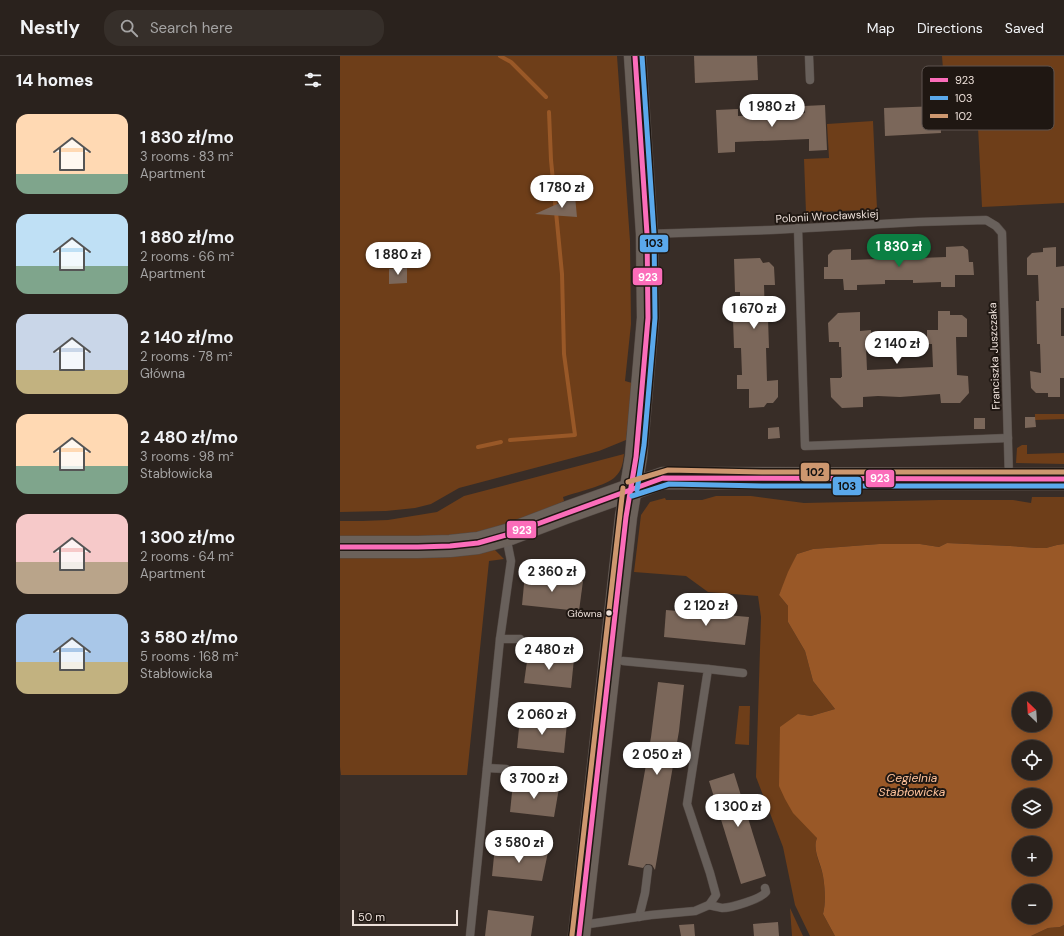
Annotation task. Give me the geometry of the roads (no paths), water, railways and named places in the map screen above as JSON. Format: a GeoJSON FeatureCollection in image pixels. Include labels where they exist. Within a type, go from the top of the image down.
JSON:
{"type":"FeatureCollection","features":[{"type":"Feature","properties":{"kind":"street"},"geometry":{"type":"LineString","coordinates":[[579,931],[630,489],[636,457],[648,318],[647,234],[635,56]]}},
{"type":"Feature","properties":{"kind":"street"},"geometry":{"type":"LineString","coordinates":[[340,547],[450,546],[478,543],[506,536],[630,489],[668,477],[762,479],[1064,479]]}},
{"type":"Feature","properties":{"kind":"lane"},"geometry":{"type":"LineString","coordinates":[[809,56],[810,80]]}},
{"type":"Feature","properties":{"kind":"lane","name":"Polonii Wrocławskiej"},"geometry":{"type":"LineString","coordinates":[[647,234],[986,220],[996,226],[1002,233]]}},
{"type":"Feature","properties":{"kind":"lane"},"geometry":{"type":"LineString","coordinates":[[798,228],[805,446],[1008,438]]}},
{"type":"Feature","properties":{"kind":"lane","name":"Franciszka Juszczaka"},"geometry":{"type":"LineString","coordinates":[[1002,233],[1009,479]]}},
{"type":"Feature","properties":{"kind":"lane"},"geometry":{"type":"LineString","coordinates":[[470,936],[500,639],[511,561],[506,536]]}},
{"type":"Feature","properties":{"kind":"lane"},"geometry":{"type":"LineString","coordinates":[[500,639],[520,639]]}},
{"type":"Feature","properties":{"kind":"lane"},"geometry":{"type":"LineString","coordinates":[[624,661],[743,673]]}},
{"type":"Feature","properties":{"kind":"lane"},"geometry":{"type":"LineString","coordinates":[[579,931],[639,917],[695,911],[709,905],[716,895],[687,804],[708,669]]}},
{"type":"Feature","properties":{"kind":"lane"},"geometry":{"type":"LineString","coordinates":[[487,768],[506,769]]}},
{"type":"Feature","properties":{"kind":"lane"},"geometry":{"type":"LineString","coordinates":[[639,917],[645,893],[648,869]]}},
{"type":"Feature","properties":{"kind":"lane"},"geometry":{"type":"LineString","coordinates":[[709,905],[722,908],[745,902],[764,895],[766,892],[765,888]]}},
{"type":"Feature","properties":{"kind":"water","name":"Cegielnia Stabłowicka"},"geometry":{"type":"Polygon","coordinates":[[[947,543],[1046,548],[1064,544],[1064,925],[1060,927],[1048,928],[1031,936],[835,936],[823,914],[825,905],[825,890],[822,871],[816,852],[817,838],[793,813],[779,786],[780,727],[798,714],[811,716],[835,709],[813,681],[805,651],[788,622],[788,606],[779,595],[797,554],[813,549],[879,544],[920,544],[939,547],[947,543]]]}},
{"type":"Feature","properties":{"kind":"waterway"},"geometry":{"type":"LineString","coordinates":[[500,56],[511,62],[546,97]]}},
{"type":"Feature","properties":{"kind":"waterway"},"geometry":{"type":"LineString","coordinates":[[510,440],[575,435],[564,354],[562,274],[551,160],[549,112]]}},
{"type":"Feature","properties":{"kind":"waterway"},"geometry":{"type":"LineString","coordinates":[[478,447],[501,442]]}},
{"type":"Feature","properties":{"kind":"place","name":"Główna"},"geometry":{"type":"Point","coordinates":[609,613]}}]}
